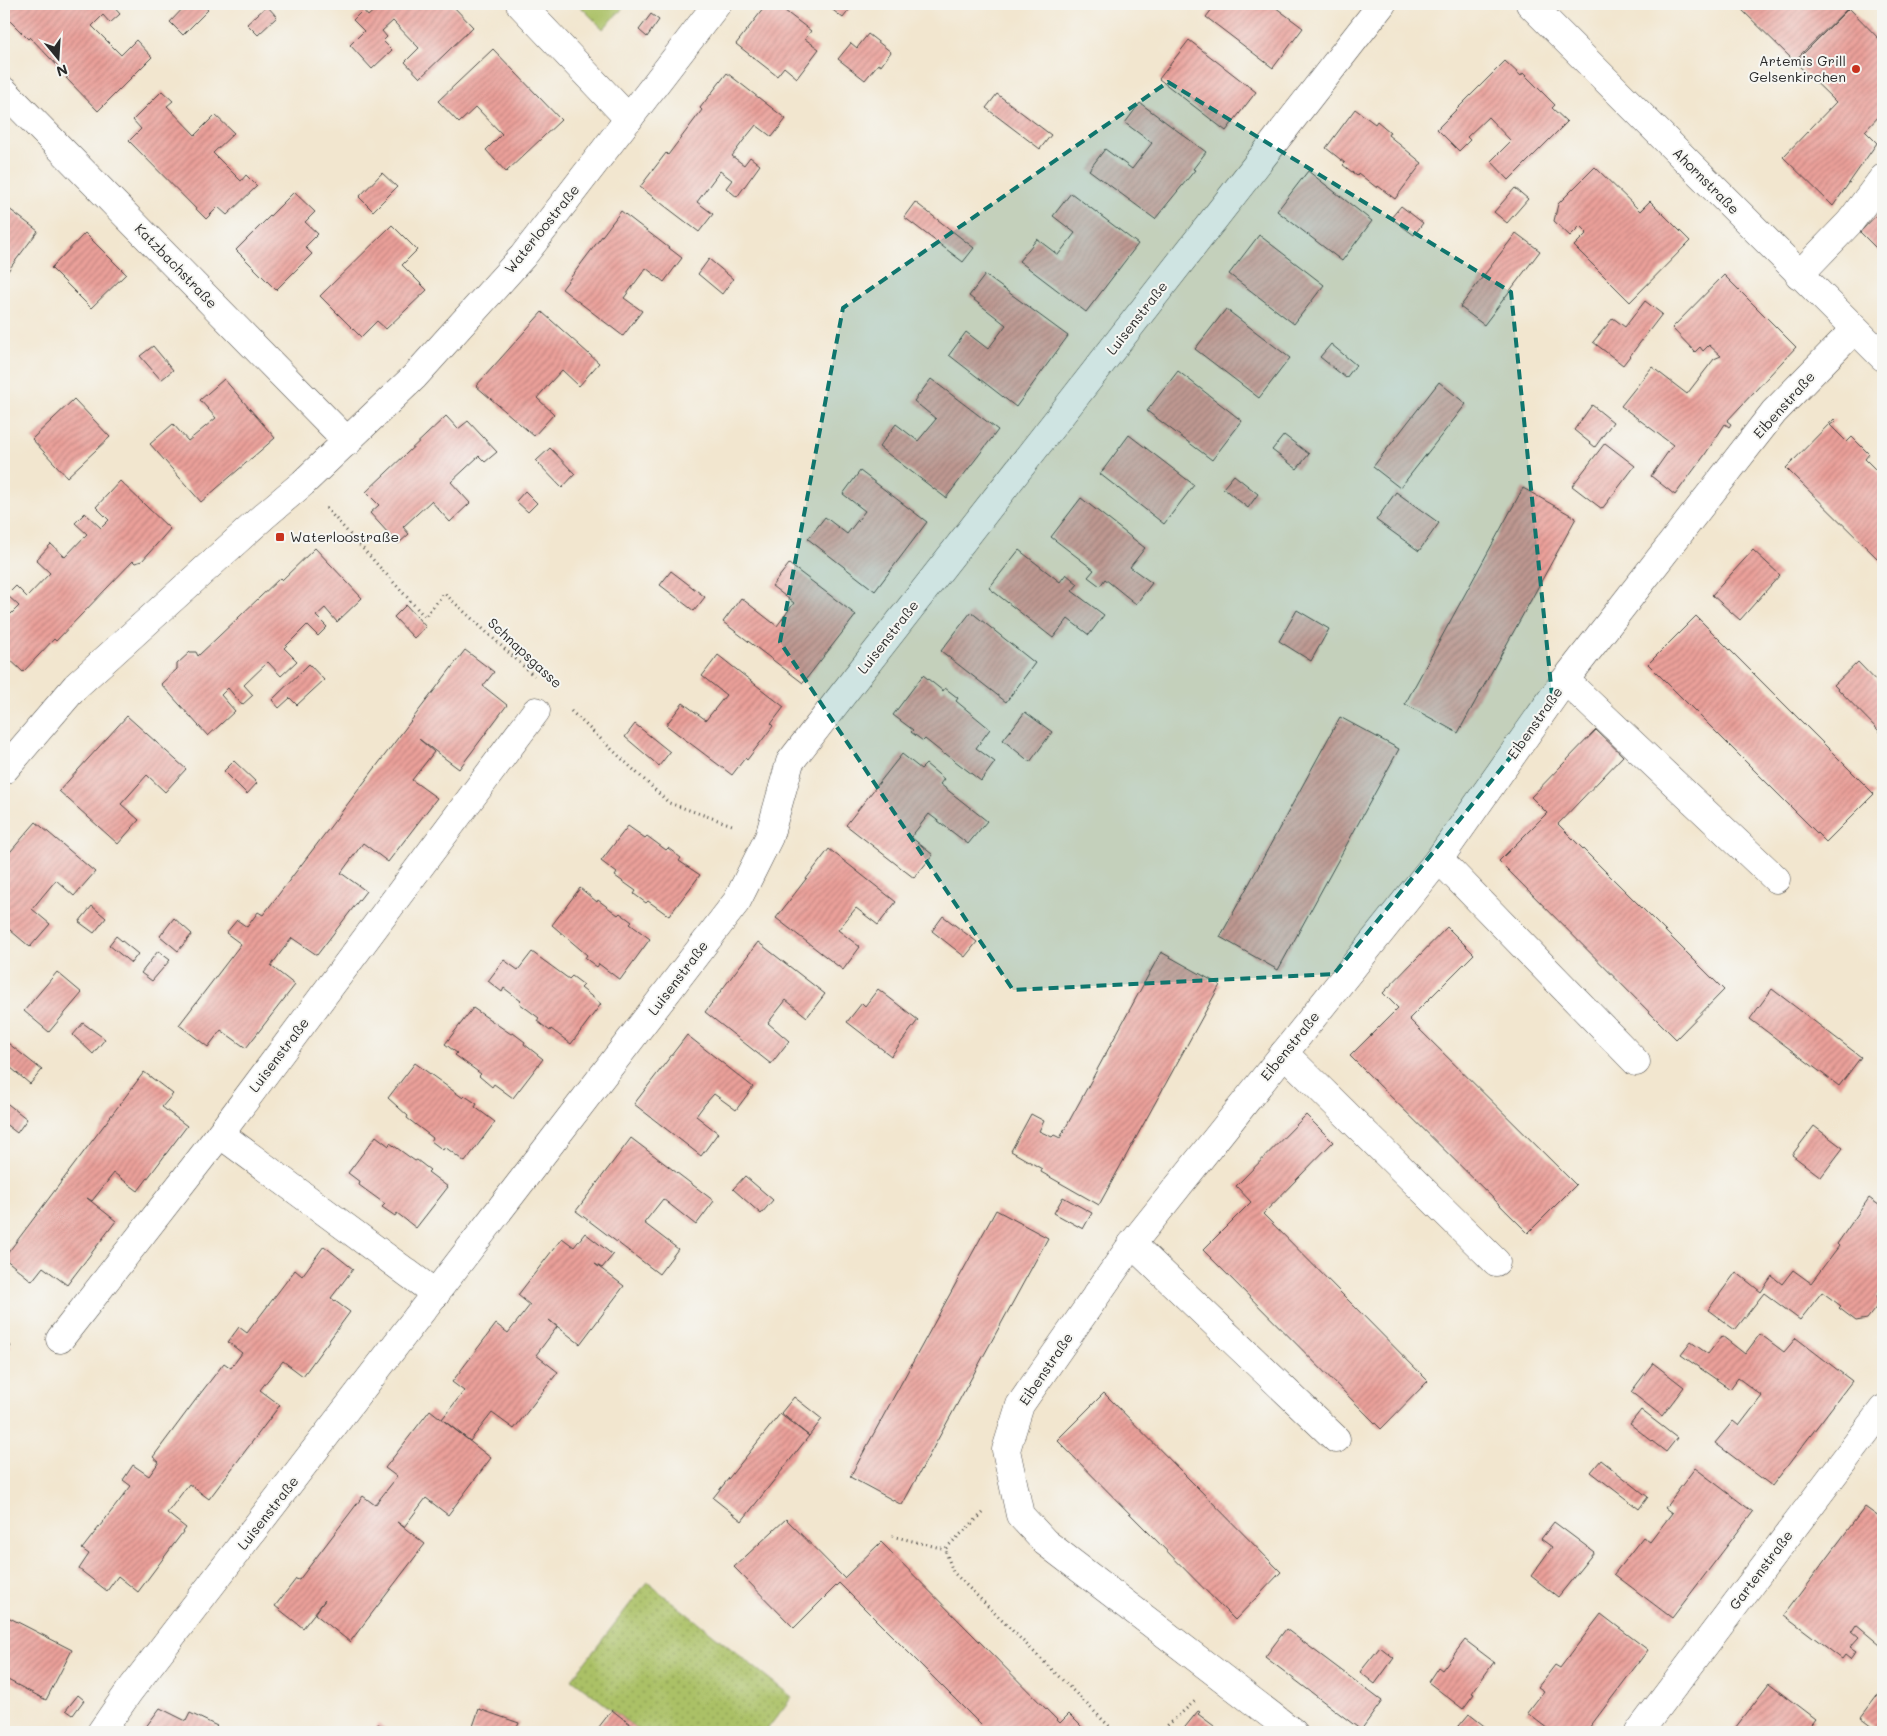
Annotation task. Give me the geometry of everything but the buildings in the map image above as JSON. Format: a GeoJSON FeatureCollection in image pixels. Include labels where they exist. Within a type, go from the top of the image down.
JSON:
{"type":"FeatureCollection","features":[{"type":"Feature","properties":{"kind":"street"},"geometry":{"type":"LineString","coordinates":[[520,4],[629,119]]}},
{"type":"Feature","properties":{"kind":"street","name":"Waterloostraße"},"geometry":{"type":"LineString","coordinates":[[4,770],[76,686],[264,516],[304,483],[414,377],[523,256],[717,4]]}},
{"type":"Feature","properties":{"kind":"street","name":"Luisenstraße"},"geometry":{"type":"LineString","coordinates":[[101,1732],[128,1693],[737,901],[769,837],[790,762],[1382,4]]}},
{"type":"Feature","properties":{"kind":"street","name":"Ahornstraße"},"geometry":{"type":"LineString","coordinates":[[1530,4],[1883,357]]}},
{"type":"Feature","properties":{"kind":"street","name":"Katzbachstraße"},"geometry":{"type":"LineString","coordinates":[[4,90],[348,442]]}},
{"type":"Feature","properties":{"kind":"street"},"geometry":{"type":"LineString","coordinates":[[1799,275],[1850,222],[1883,178]]}},
{"type":"Feature","properties":{"kind":"street","name":"Eibenstraße"},"geometry":{"type":"LineString","coordinates":[[1293,1732],[1045,1542],[1020,1515],[1006,1450],[1020,1405],[1132,1244],[1439,860],[1565,680],[1774,412],[1854,330]]}},
{"type":"Feature","properties":{"kind":"street"},"geometry":{"type":"LineString","coordinates":[[1565,680],[1776,879]]}},
{"type":"Feature","properties":{"kind":"street","name":"Luisenstraße"},"geometry":{"type":"LineString","coordinates":[[60,1339],[220,1134],[536,711]]}},
{"type":"Feature","properties":{"kind":"street"},"geometry":{"type":"LineString","coordinates":[[1439,860],[1636,1062]]}},
{"type":"Feature","properties":{"kind":"street"},"geometry":{"type":"LineString","coordinates":[[1284,1053],[1496,1262]]}},
{"type":"Feature","properties":{"kind":"street"},"geometry":{"type":"LineString","coordinates":[[220,1134],[436,1294]]}},
{"type":"Feature","properties":{"kind":"street"},"geometry":{"type":"LineString","coordinates":[[1132,1244],[1336,1439]]}},
{"type":"Feature","properties":{"kind":"street","name":"Gartenstraße"},"geometry":{"type":"LineString","coordinates":[[1639,1732],[1883,1409]]}},
{"type":"Feature","properties":{"kind":"path","name":"Schnapsgasse"},"geometry":{"type":"LineString","coordinates":[[304,483],[425,617],[444,593],[539,681]]}},
{"type":"Feature","properties":{"kind":"path"},"geometry":{"type":"LineString","coordinates":[[568,708],[669,803],[769,837]]}},
{"type":"Feature","properties":{"kind":"path"},"geometry":{"type":"LineString","coordinates":[[945,1548],[1014,1484]]}},
{"type":"Feature","properties":{"kind":"path"},"geometry":{"type":"LineString","coordinates":[[892,1536],[945,1548]]}},
{"type":"Feature","properties":{"kind":"path"},"geometry":{"type":"LineString","coordinates":[[945,1548],[953,1572],[1115,1732]]}},
{"type":"Feature","properties":{"kind":"path"},"geometry":{"type":"LineString","coordinates":[[1160,1732],[1221,1678]]}},
{"type":"Feature","properties":{"kind":"highlighted area"},"geometry":{"type":"Polygon","coordinates":[[[1168,82],[1511,292],[1553,705],[1334,974],[1013,990],[780,642],[843,308],[1168,82]]]}},
{"type":"Feature","properties":{"kind":"green space"},"geometry":{"type":"Polygon","coordinates":[[[578,4],[627,4],[603,29],[578,4]]]}},
{"type":"Feature","properties":{"kind":"green space"},"geometry":{"type":"Polygon","coordinates":[[[647,1582],[792,1697],[765,1732],[641,1732],[572,1679],[647,1582]]]}},
{"type":"Feature","properties":{"kind":"place","name":"Artemis Grill Gelsenkirchen"},"geometry":{"type":"Point","coordinates":[1856,69]}},
{"type":"Feature","properties":{"kind":"place","name":"Waterloostraße"},"geometry":{"type":"Point","coordinates":[280,537]}}]}
